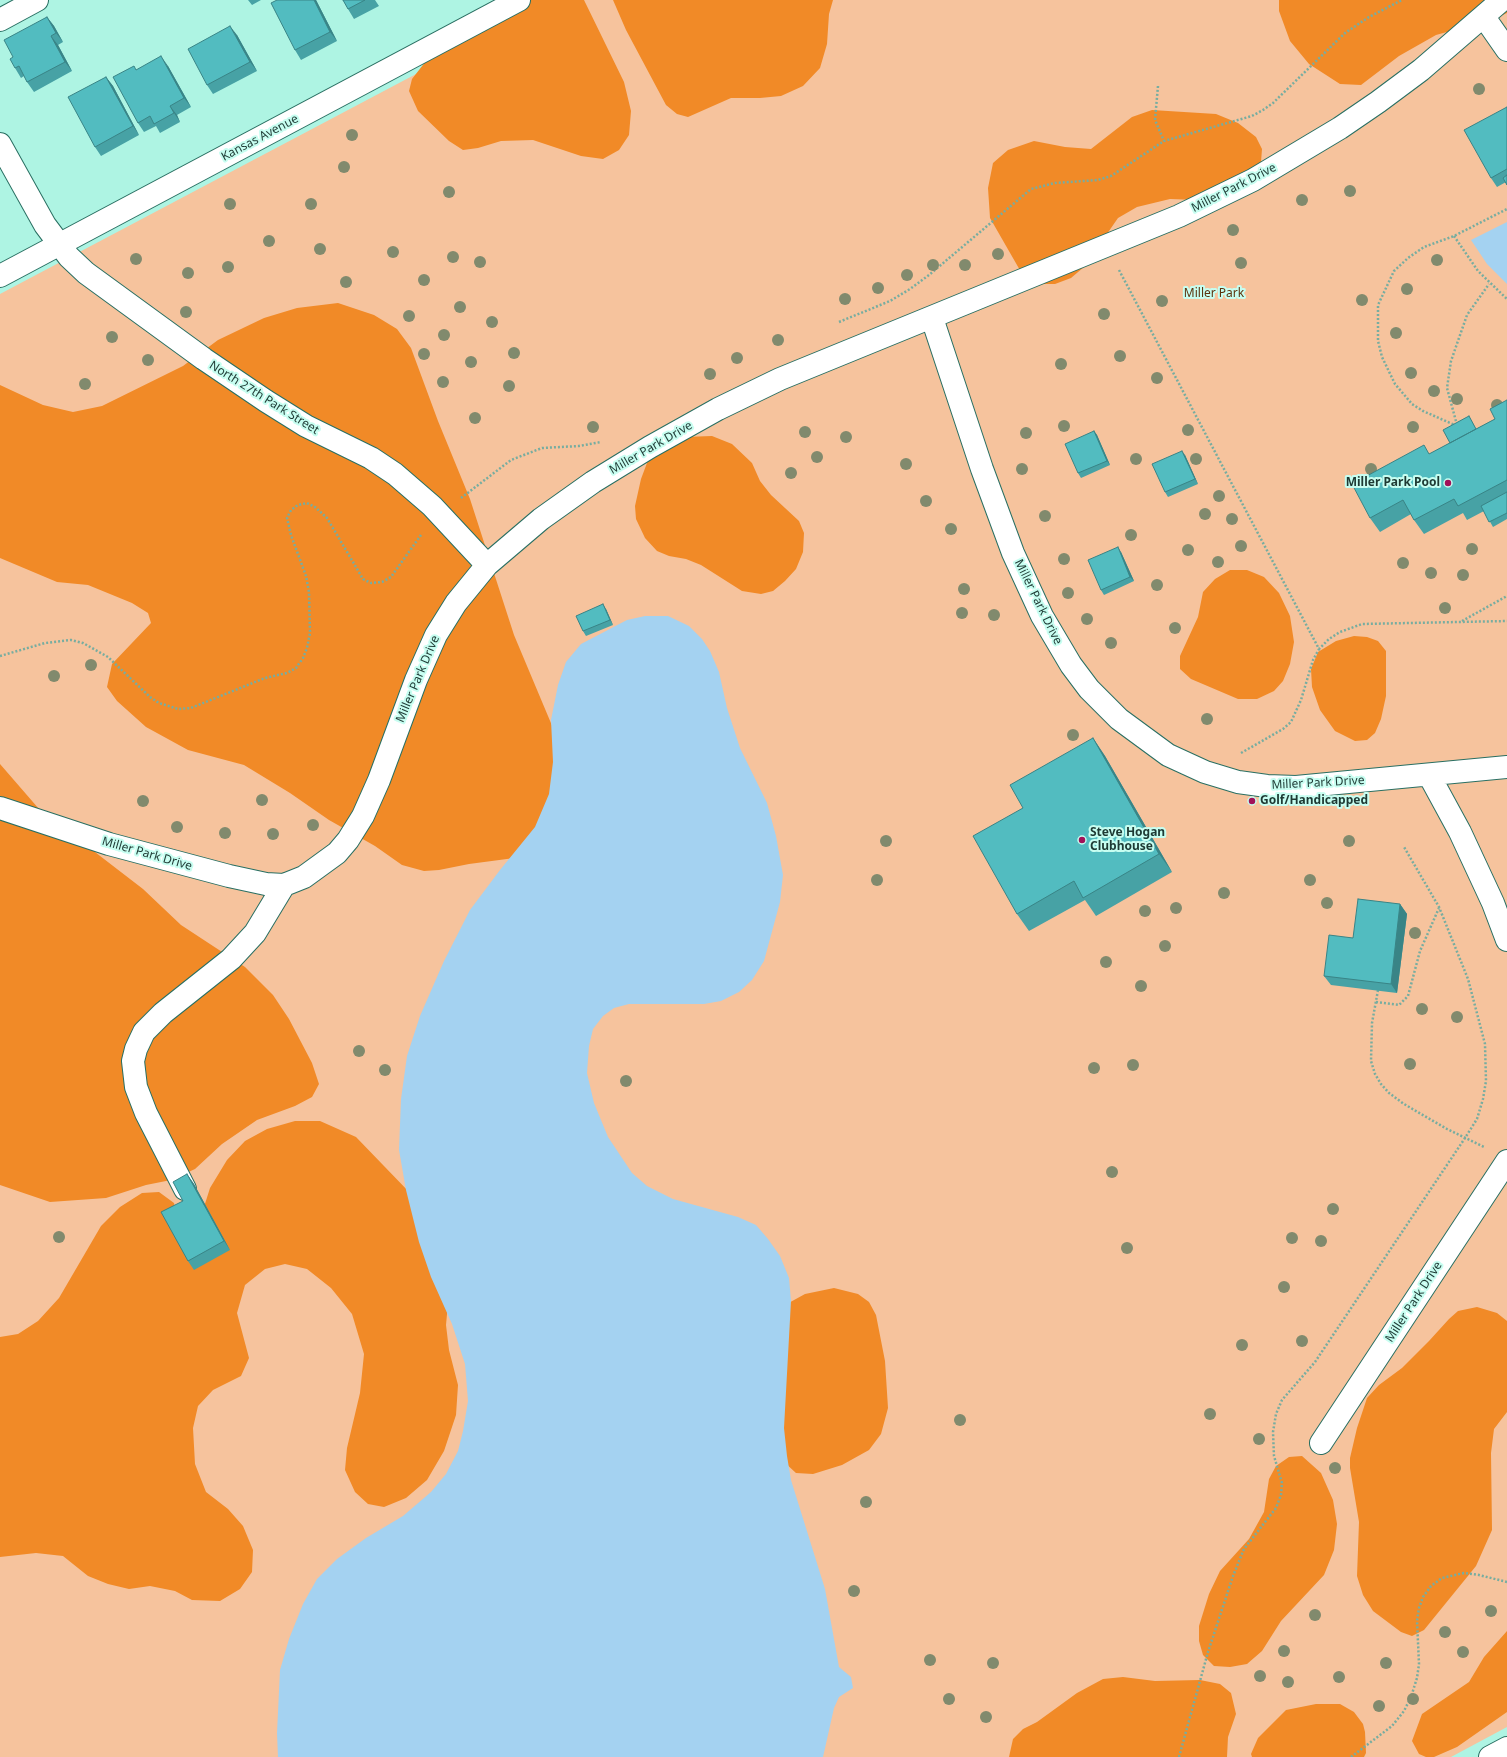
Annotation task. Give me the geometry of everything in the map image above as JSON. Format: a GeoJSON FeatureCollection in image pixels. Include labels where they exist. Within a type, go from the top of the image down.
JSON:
{"type":"FeatureCollection","features":[{"type":"Feature","properties":{"kind":"street"},"geometry":{"type":"LineString","coordinates":[[0,20],[37,0]]}},
{"type":"Feature","properties":{"kind":"street","name":"Kansas Avenue"},"geometry":{"type":"LineString","coordinates":[[0,276],[520,0]]}},
{"type":"Feature","properties":{"kind":"street","name":"Miller Park Drive"},"geometry":{"type":"LineString","coordinates":[[0,808],[108,844],[228,876],[266,884],[284,885],[304,877],[337,853],[348,840],[372,796],[416,680],[436,635],[456,603],[487,565],[541,519],[594,482],[656,443],[718,409],[780,379],[932,318],[1216,199],[1294,156],[1378,102],[1421,70],[1502,0]]}},
{"type":"Feature","properties":{"kind":"street"},"geometry":{"type":"LineString","coordinates":[[1484,17],[1507,50]]}},
{"type":"Feature","properties":{"kind":"street","name":"North 27th Park Street"},"geometry":{"type":"LineString","coordinates":[[0,144],[36,209],[59,244],[92,279],[197,355],[306,426],[384,466],[413,488],[487,565]]}},
{"type":"Feature","properties":{"kind":"street","name":"Miller Park Drive"},"geometry":{"type":"LineString","coordinates":[[932,318],[982,469],[1013,553],[1042,616],[1056,641],[1089,689],[1119,719],[1168,755],[1205,772],[1238,782],[1267,786],[1296,787],[1507,767]]}},
{"type":"Feature","properties":{"kind":"street"},"geometry":{"type":"LineString","coordinates":[[1429,775],[1463,838],[1507,940]]}},
{"type":"Feature","properties":{"kind":"street"},"geometry":{"type":"LineString","coordinates":[[185,1189],[146,1113],[136,1087],[134,1061],[136,1049],[144,1032],[163,1012],[230,959],[255,933],[284,885]]}},
{"type":"Feature","properties":{"kind":"street","name":"Miller Park Drive"},"geometry":{"type":"LineString","coordinates":[[1321,1443],[1507,1161]]}},
{"type":"Feature","properties":{"kind":"street"},"geometry":{"type":"LineString","coordinates":[[1490,1757],[1507,1748]]}},
{"type":"Feature","properties":{"kind":"path"},"geometry":{"type":"LineString","coordinates":[[836,323],[890,301],[910,289],[929,275],[1031,189],[1055,183],[1098,180],[1111,176],[1164,141],[1252,116],[1263,110],[1273,103],[1351,28],[1402,0]]}},
{"type":"Feature","properties":{"kind":"path"},"geometry":{"type":"LineString","coordinates":[[1158,86],[1155,120],[1164,141]]}},
{"type":"Feature","properties":{"kind":"path"},"geometry":{"type":"LineString","coordinates":[[1457,425],[1423,411],[1412,404],[1404,396],[1388,372],[1382,357],[1378,340],[1378,305],[1394,271],[1408,258],[1424,247],[1454,236],[1507,209]]}},
{"type":"Feature","properties":{"kind":"path"},"geometry":{"type":"LineString","coordinates":[[1454,236],[1468,258],[1489,284],[1507,299]]}},
{"type":"Feature","properties":{"kind":"path"},"geometry":{"type":"LineString","coordinates":[[1106,246],[1319,649]]}},
{"type":"Feature","properties":{"kind":"path"},"geometry":{"type":"LineString","coordinates":[[1460,429],[1457,425],[1448,388],[1451,361],[1467,315],[1489,284]]}},
{"type":"Feature","properties":{"kind":"path"},"geometry":{"type":"LineString","coordinates":[[0,656],[45,643],[70,640],[83,643],[108,657],[150,697],[159,703],[178,709],[191,708],[265,678],[287,673],[296,668],[303,658],[310,633],[309,592],[306,576],[291,535],[287,518],[291,510],[298,504],[307,503],[315,507],[327,518],[363,579],[371,584],[382,582],[391,577],[416,540],[441,516],[471,489],[511,460],[542,448],[579,446],[606,440]]}},
{"type":"Feature","properties":{"kind":"path"},"geometry":{"type":"LineString","coordinates":[[1461,621],[1507,596]]}},
{"type":"Feature","properties":{"kind":"path"},"geometry":{"type":"LineString","coordinates":[[1205,772],[1262,741],[1291,722],[1313,660],[1319,649],[1329,639],[1340,632],[1362,624],[1507,621]]}},
{"type":"Feature","properties":{"kind":"path"},"geometry":{"type":"LineString","coordinates":[[1179,1757],[1208,1652],[1233,1576],[1244,1549],[1276,1508],[1281,1495],[1282,1483],[1274,1456],[1273,1432],[1276,1414],[1282,1400],[1315,1362],[1465,1138],[1477,1119],[1483,1099],[1486,1081],[1485,1044],[1468,979],[1439,907],[1404,847]]}},
{"type":"Feature","properties":{"kind":"path"},"geometry":{"type":"LineString","coordinates":[[1376,1002],[1399,1005],[1408,996],[1420,951],[1439,907]]}},
{"type":"Feature","properties":{"kind":"path"},"geometry":{"type":"LineString","coordinates":[[1378,990],[1372,1024],[1371,1061],[1375,1074],[1381,1084],[1389,1093],[1404,1104],[1486,1148]]}},
{"type":"Feature","properties":{"kind":"path"},"geometry":{"type":"LineString","coordinates":[[1351,1757],[1392,1726],[1404,1711],[1411,1697],[1418,1671],[1417,1621],[1419,1608],[1423,1597],[1431,1586],[1442,1578],[1464,1573],[1507,1582]]}},
{"type":"Feature","properties":{"kind":"green space","name":"Miller Park"},"geometry":{"type":"Polygon","coordinates":[[[556,0],[1507,0],[1507,1727],[1451,1757],[0,1757],[0,294],[556,0]]]}},
{"type":"Feature","properties":{"kind":"shaded area"},"geometry":{"type":"Polygon","coordinates":[[[525,0],[584,0],[624,82],[631,111],[629,135],[619,150],[603,159],[581,156],[533,140],[501,141],[478,148],[463,150],[449,141],[418,111],[409,91],[412,79],[426,61],[525,0]]]}},
{"type":"Feature","properties":{"kind":"shaded area"},"geometry":{"type":"Polygon","coordinates":[[[613,0],[833,0],[829,14],[827,44],[820,68],[803,86],[781,96],[731,98],[688,117],[677,114],[666,105],[626,30],[613,0]]]}},
{"type":"Feature","properties":{"kind":"shaded area"},"geometry":{"type":"Polygon","coordinates":[[[1279,0],[1507,0],[1507,13],[1494,19],[1436,35],[1399,56],[1361,85],[1340,84],[1309,64],[1290,41],[1279,11],[1279,0]]]}},
{"type":"Feature","properties":{"kind":"shaded area"},"geometry":{"type":"Polygon","coordinates":[[[1152,110],[1216,114],[1238,123],[1256,137],[1262,149],[1261,162],[1250,176],[1198,200],[1170,199],[1137,207],[1118,218],[1084,267],[1071,278],[1055,284],[1036,284],[1021,272],[990,218],[988,188],[993,163],[1008,150],[1034,141],[1065,147],[1091,149],[1132,117],[1152,110]]]}},
{"type":"Feature","properties":{"kind":"shaded area"},"geometry":{"type":"Polygon","coordinates":[[[338,303],[374,315],[397,329],[411,348],[438,421],[470,499],[514,635],[561,747],[566,778],[522,857],[424,871],[402,865],[375,846],[329,820],[290,793],[244,765],[188,750],[146,727],[117,701],[107,687],[112,664],[151,623],[148,613],[132,603],[88,585],[57,582],[0,558],[0,385],[43,405],[73,412],[102,406],[183,366],[218,340],[264,318],[297,308],[338,303]]]}},
{"type":"Feature","properties":{"kind":"shaded area"},"geometry":{"type":"Polygon","coordinates":[[[712,436],[732,444],[752,463],[760,481],[771,495],[799,521],[804,533],[803,552],[796,569],[773,591],[761,594],[742,591],[701,565],[657,551],[645,538],[636,519],[635,506],[641,479],[650,455],[684,437],[712,436]]]}},
{"type":"Feature","properties":{"kind":"shaded area"},"geometry":{"type":"Polygon","coordinates":[[[1230,570],[1247,570],[1264,577],[1279,593],[1290,616],[1294,642],[1290,664],[1283,681],[1274,691],[1257,699],[1238,699],[1191,679],[1180,669],[1180,656],[1198,617],[1203,592],[1215,579],[1230,570]]]}},
{"type":"Feature","properties":{"kind":"shaded area"},"geometry":{"type":"Polygon","coordinates":[[[1354,636],[1367,637],[1378,641],[1386,651],[1386,696],[1381,719],[1375,733],[1367,740],[1355,741],[1335,731],[1320,710],[1312,687],[1311,669],[1318,652],[1336,641],[1354,636]]]}},
{"type":"Feature","properties":{"kind":"shaded area"},"geometry":{"type":"Polygon","coordinates":[[[0,764],[39,809],[143,889],[181,925],[245,967],[273,995],[289,1019],[312,1063],[319,1084],[312,1097],[295,1106],[257,1120],[222,1144],[195,1169],[171,1180],[146,1185],[106,1198],[50,1202],[0,1185],[0,764]]]}},
{"type":"Feature","properties":{"kind":"shaded area"},"geometry":{"type":"Polygon","coordinates":[[[295,1121],[320,1121],[356,1137],[411,1194],[449,1292],[446,1325],[449,1350],[458,1385],[456,1415],[444,1451],[427,1480],[406,1498],[384,1507],[368,1504],[355,1492],[345,1470],[347,1448],[360,1393],[364,1354],[352,1314],[331,1288],[307,1269],[285,1264],[265,1269],[245,1285],[237,1313],[249,1358],[241,1376],[213,1390],[198,1406],[193,1428],[195,1464],[206,1492],[228,1509],[243,1526],[253,1550],[252,1572],[240,1589],[220,1601],[192,1600],[175,1591],[150,1586],[129,1589],[108,1584],[88,1576],[63,1556],[36,1553],[0,1557],[0,1337],[18,1334],[38,1321],[59,1298],[101,1226],[120,1207],[142,1193],[159,1192],[174,1203],[180,1232],[204,1207],[210,1188],[227,1160],[245,1141],[267,1129],[295,1121]]]}},
{"type":"Feature","properties":{"kind":"shaded area"},"geometry":{"type":"Polygon","coordinates":[[[834,1288],[858,1294],[869,1302],[876,1315],[885,1361],[888,1408],[881,1434],[869,1450],[842,1465],[813,1474],[796,1473],[783,1461],[785,1305],[805,1294],[834,1288]]]}},
{"type":"Feature","properties":{"kind":"shaded area"},"geometry":{"type":"Polygon","coordinates":[[[1477,1307],[1497,1313],[1507,1321],[1507,1412],[1494,1429],[1491,1453],[1492,1530],[1476,1566],[1424,1630],[1412,1636],[1401,1632],[1373,1611],[1363,1595],[1357,1576],[1359,1522],[1350,1468],[1350,1458],[1357,1428],[1367,1398],[1379,1385],[1402,1368],[1458,1311],[1477,1307]]]}},
{"type":"Feature","properties":{"kind":"shaded area"},"geometry":{"type":"Polygon","coordinates":[[[1302,1456],[1321,1473],[1333,1500],[1337,1524],[1334,1550],[1324,1575],[1281,1621],[1262,1651],[1247,1664],[1230,1667],[1214,1666],[1203,1655],[1199,1641],[1199,1626],[1209,1594],[1220,1571],[1249,1539],[1264,1512],[1269,1479],[1276,1466],[1289,1457],[1302,1456]]]}},
{"type":"Feature","properties":{"kind":"shaded area"},"geometry":{"type":"Polygon","coordinates":[[[1507,1631],[1507,1712],[1457,1747],[1434,1757],[1426,1757],[1419,1754],[1412,1741],[1422,1714],[1469,1682],[1484,1657],[1507,1631]]]}},
{"type":"Feature","properties":{"kind":"shaded area"},"geometry":{"type":"Polygon","coordinates":[[[1123,1677],[1155,1681],[1200,1680],[1220,1684],[1231,1693],[1236,1714],[1228,1737],[1227,1757],[1009,1757],[1013,1739],[1023,1729],[1037,1722],[1077,1693],[1103,1679],[1123,1677]]]}},
{"type":"Feature","properties":{"kind":"shaded area"},"geometry":{"type":"Polygon","coordinates":[[[1316,1704],[1340,1704],[1354,1712],[1363,1724],[1365,1732],[1366,1753],[1364,1757],[1252,1757],[1251,1754],[1258,1738],[1286,1710],[1316,1704]]]}},
{"type":"Feature","properties":{"kind":"water"},"geometry":{"type":"Polygon","coordinates":[[[1507,222],[1507,284],[1487,264],[1471,240],[1507,222]]]}},
{"type":"Feature","properties":{"kind":"water"},"geometry":{"type":"Polygon","coordinates":[[[645,616],[668,616],[689,626],[702,639],[710,651],[719,672],[727,708],[740,748],[767,803],[776,836],[783,875],[780,902],[764,961],[752,980],[739,992],[721,1001],[704,1004],[629,1004],[614,1008],[603,1016],[593,1029],[589,1046],[587,1073],[594,1103],[608,1137],[632,1173],[647,1186],[673,1199],[738,1217],[756,1225],[780,1256],[789,1278],[791,1301],[784,1428],[791,1480],[825,1589],[839,1667],[851,1677],[853,1688],[839,1697],[834,1708],[823,1757],[278,1757],[277,1733],[280,1670],[289,1639],[303,1604],[317,1579],[337,1559],[366,1538],[403,1516],[431,1492],[446,1474],[458,1451],[463,1431],[468,1401],[465,1364],[452,1324],[431,1277],[419,1242],[406,1190],[399,1150],[401,1099],[407,1056],[420,1016],[444,961],[470,910],[535,827],[549,794],[553,762],[551,720],[558,685],[566,662],[581,644],[627,620],[645,616]]]}},
{"type":"Feature","properties":{"kind":"building"},"geometry":{"type":"Polygon","coordinates":[[[277,0],[314,0],[330,32],[295,50],[271,3],[277,0]]]}},
{"type":"Feature","properties":{"kind":"building"},"geometry":{"type":"Polygon","coordinates":[[[343,0],[365,0],[348,9],[343,0]]]}},
{"type":"Feature","properties":{"kind":"building"},"geometry":{"type":"Polygon","coordinates":[[[47,17],[56,33],[51,36],[65,62],[27,82],[19,66],[15,68],[10,59],[13,57],[4,40],[47,17]]]}},
{"type":"Feature","properties":{"kind":"building"},"geometry":{"type":"Polygon","coordinates":[[[230,26],[250,62],[207,85],[188,49],[230,26]]]}},
{"type":"Feature","properties":{"kind":"building"},"geometry":{"type":"Polygon","coordinates":[[[161,56],[184,98],[170,106],[174,113],[154,124],[150,116],[138,123],[113,77],[134,66],[136,70],[161,56]]]}},
{"type":"Feature","properties":{"kind":"building"},"geometry":{"type":"Polygon","coordinates":[[[106,77],[133,126],[95,147],[68,97],[106,77]]]}},
{"type":"Feature","properties":{"kind":"building"},"geometry":{"type":"Polygon","coordinates":[[[1507,107],[1507,169],[1491,178],[1464,130],[1507,107]]]}},
{"type":"Feature","properties":{"kind":"building"},"geometry":{"type":"Polygon","coordinates":[[[1507,175],[1507,185],[1503,178],[1507,175]]]}},
{"type":"Feature","properties":{"kind":"building","name":"Miller Park Pool"},"geometry":{"type":"Polygon","coordinates":[[[1507,400],[1507,480],[1458,506],[1454,499],[1414,520],[1403,500],[1370,518],[1352,484],[1424,445],[1429,454],[1495,419],[1490,409],[1507,400]]]}},
{"type":"Feature","properties":{"kind":"building"},"geometry":{"type":"Polygon","coordinates":[[[1469,416],[1476,429],[1450,443],[1443,430],[1469,416]]]}},
{"type":"Feature","properties":{"kind":"building"},"geometry":{"type":"Polygon","coordinates":[[[1094,431],[1107,461],[1078,473],[1065,444],[1094,431]]]}},
{"type":"Feature","properties":{"kind":"building"},"geometry":{"type":"Polygon","coordinates":[[[1182,451],[1195,479],[1165,492],[1152,464],[1182,451]]]}},
{"type":"Feature","properties":{"kind":"building"},"geometry":{"type":"Polygon","coordinates":[[[1507,492],[1507,513],[1489,522],[1481,506],[1507,492]]]}},
{"type":"Feature","properties":{"kind":"building"},"geometry":{"type":"Polygon","coordinates":[[[1118,547],[1130,577],[1101,590],[1088,560],[1118,547]]]}},
{"type":"Feature","properties":{"kind":"building"},"geometry":{"type":"Polygon","coordinates":[[[603,604],[610,620],[583,631],[576,616],[603,604]]]}},
{"type":"Feature","properties":{"kind":"building","name":"Steve Hogan Clubhouse"},"geometry":{"type":"Polygon","coordinates":[[[1093,738],[1159,854],[1083,898],[1074,881],[1017,914],[973,836],[1023,808],[1010,785],[1093,738]]]}},
{"type":"Feature","properties":{"kind":"building"},"geometry":{"type":"Polygon","coordinates":[[[1358,899],[1400,904],[1391,984],[1324,976],[1329,935],[1353,938],[1358,899]]]}},
{"type":"Feature","properties":{"kind":"building"},"geometry":{"type":"Polygon","coordinates":[[[187,1174],[224,1241],[188,1261],[161,1212],[183,1201],[173,1182],[187,1174]]]}},
{"type":"Feature","properties":{"kind":"place","name":"Miller Park Pool"},"geometry":{"type":"Point","coordinates":[1448,483]}},
{"type":"Feature","properties":{"kind":"place","name":"Golf/Handicapped"},"geometry":{"type":"Point","coordinates":[1252,801]}},
{"type":"Feature","properties":{"kind":"place","name":"Steve Hogan Clubhouse"},"geometry":{"type":"Point","coordinates":[1082,840]}}]}
